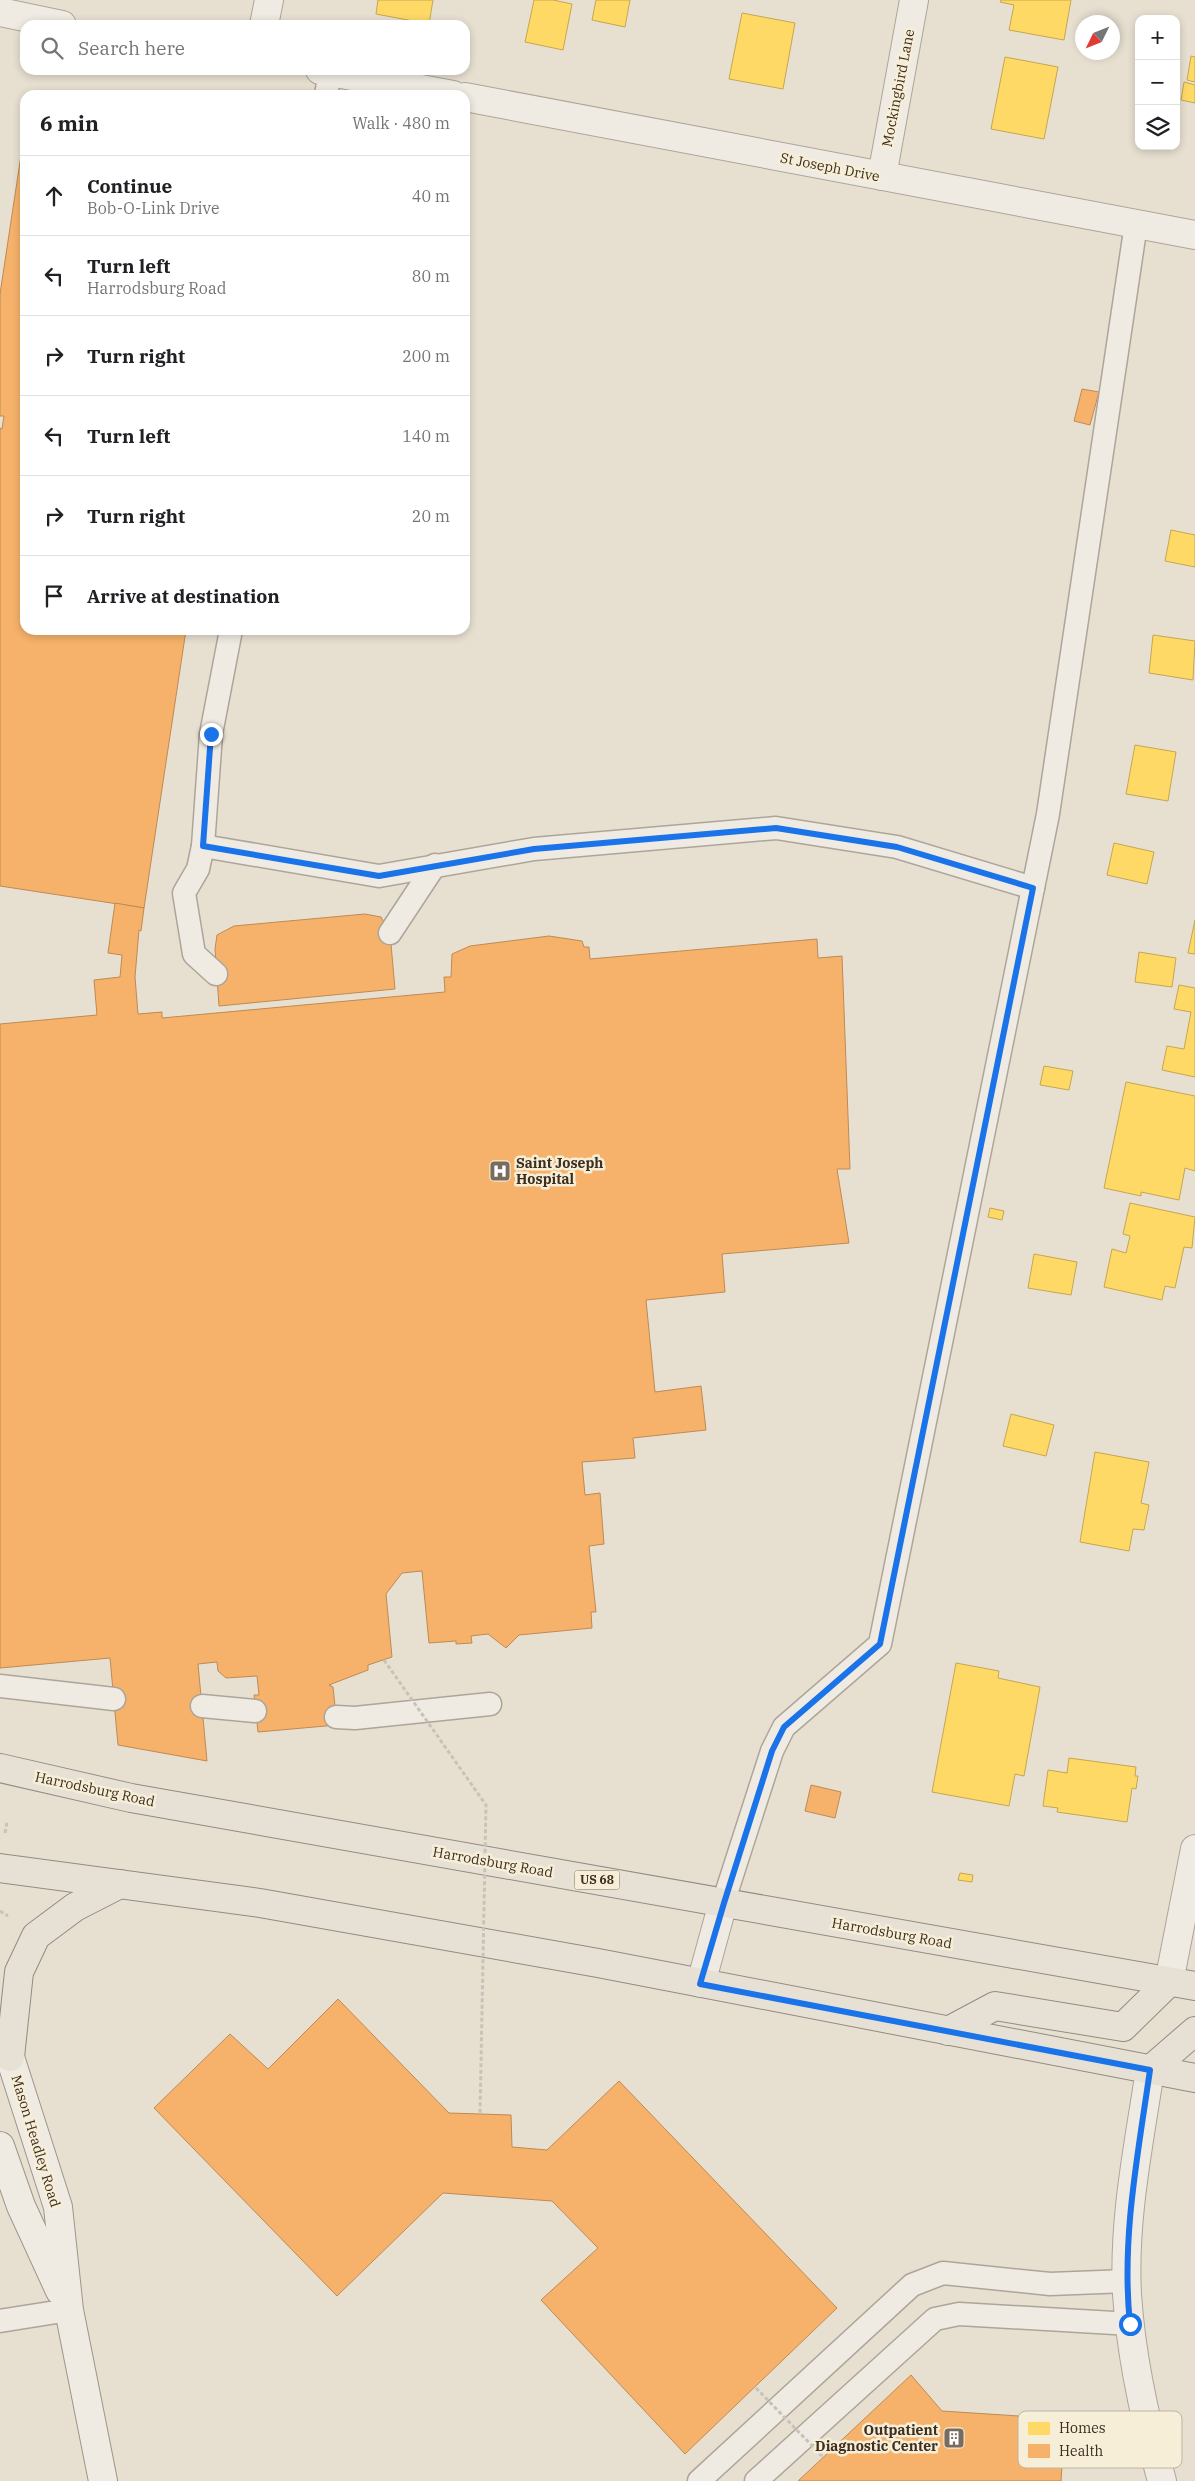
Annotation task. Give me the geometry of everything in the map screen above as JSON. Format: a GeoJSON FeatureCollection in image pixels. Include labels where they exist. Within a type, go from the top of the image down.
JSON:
{"type":"FeatureCollection","features":[{"type":"Feature","properties":{"kind":"main road","name":"Harrodsburg Road"},"geometry":{"type":"LineString","coordinates":[[0,1768],[131,1798],[1182,1984]]}},
{"type":"Feature","properties":{"kind":"main road"},"geometry":{"type":"LineString","coordinates":[[0,1868],[260,1903],[1195,2078]]}},
{"type":"Feature","properties":{"kind":"main road"},"geometry":{"type":"LineString","coordinates":[[5,2046],[20,1972],[36,1936],[75,1907],[120,1884]]}},
{"type":"Feature","properties":{"kind":"main road"},"geometry":{"type":"LineString","coordinates":[[948,2031],[995,2006],[1123,2027],[1182,1984]]}},
{"type":"Feature","properties":{"kind":"main road"},"geometry":{"type":"LineString","coordinates":[[1150,2070],[1195,2031]]}},
{"type":"Feature","properties":{"kind":"street"},"geometry":{"type":"LineString","coordinates":[[265,20],[269,0]]}},
{"type":"Feature","properties":{"kind":"street","name":"Mockingbird Lane"},"geometry":{"type":"LineString","coordinates":[[882,176],[914,0]]}},
{"type":"Feature","properties":{"kind":"street"},"geometry":{"type":"LineString","coordinates":[[0,12],[38,20]]}},
{"type":"Feature","properties":{"kind":"street"},"geometry":{"type":"LineString","coordinates":[[325,79],[412,90]]}},
{"type":"Feature","properties":{"kind":"street","name":"St Joseph Drive"},"geometry":{"type":"LineString","coordinates":[[470,98],[1195,236]]}},
{"type":"Feature","properties":{"kind":"street"},"geometry":{"type":"LineString","coordinates":[[1182,1984],[1195,1849]]}},
{"type":"Feature","properties":{"kind":"street"},"geometry":{"type":"LineString","coordinates":[[700,1984],[724,1903]]}},
{"type":"Feature","properties":{"kind":"street","name":"Mason Headley Road"},"geometry":{"type":"LineString","coordinates":[[5,2046],[58,2207],[69,2310],[103,2481]]}},
{"type":"Feature","properties":{"kind":"street"},"geometry":{"type":"LineString","coordinates":[[1144,2411],[1135,2367],[1127,2281],[1130,2203],[1150,2070]]}},
{"type":"Feature","properties":{"kind":"street","name":"Mason Headley Road"},"geometry":{"type":"LineString","coordinates":[[0,2146],[21,2206],[69,2310]]}},
{"type":"Feature","properties":{"kind":"street"},"geometry":{"type":"LineString","coordinates":[[1158,2468],[1162,2481]]}},
{"type":"Feature","properties":{"kind":"lane"},"geometry":{"type":"LineString","coordinates":[[724,1903],[772,1751],[784,1727],[880,1644],[1048,814],[1136,224]]}},
{"type":"Feature","properties":{"kind":"lane"},"geometry":{"type":"LineString","coordinates":[[216,974],[194,954],[184,893],[198,869],[203,846],[211,734],[230,635]]}},
{"type":"Feature","properties":{"kind":"lane"},"geometry":{"type":"LineString","coordinates":[[203,846],[379,876],[534,849],[776,828],[897,847],[1033,888]]}},
{"type":"Feature","properties":{"kind":"lane"},"geometry":{"type":"LineString","coordinates":[[390,933],[435,865]]}},
{"type":"Feature","properties":{"kind":"lane"},"geometry":{"type":"LineString","coordinates":[[0,1686],[114,1700]]}},
{"type":"Feature","properties":{"kind":"lane"},"geometry":{"type":"LineString","coordinates":[[336,1717],[355,1718],[490,1704]]}},
{"type":"Feature","properties":{"kind":"lane"},"geometry":{"type":"LineString","coordinates":[[202,1706],[255,1711]]}},
{"type":"Feature","properties":{"kind":"lane"},"geometry":{"type":"LineString","coordinates":[[699,2481],[912,2285],[944,2273],[1050,2284],[1127,2281]]}},
{"type":"Feature","properties":{"kind":"lane"},"geometry":{"type":"LineString","coordinates":[[0,2320],[69,2310]]}},
{"type":"Feature","properties":{"kind":"lane"},"geometry":{"type":"LineString","coordinates":[[756,2481],[935,2319],[959,2314],[1130,2324]]}},
{"type":"Feature","properties":{"kind":"path"},"geometry":{"type":"LineString","coordinates":[[384,1660],[486,1805],[480,2114]]}},
{"type":"Feature","properties":{"kind":"path"},"geometry":{"type":"LineString","coordinates":[[4,1838],[8,1822]]}},
{"type":"Feature","properties":{"kind":"path"},"geometry":{"type":"LineString","coordinates":[[756,2388],[823,2458]]}},
{"type":"Feature","properties":{"kind":"building: Homes"},"geometry":{"type":"Polygon","coordinates":[[[378,0],[433,0],[430,20],[408,20],[376,14],[378,0]]]}},
{"type":"Feature","properties":{"kind":"building: Homes"},"geometry":{"type":"Polygon","coordinates":[[[534,0],[553,0],[572,4],[563,50],[525,42],[534,0]]]}},
{"type":"Feature","properties":{"kind":"building: Homes"},"geometry":{"type":"Polygon","coordinates":[[[596,0],[630,0],[625,27],[592,20],[596,0]]]}},
{"type":"Feature","properties":{"kind":"building: Homes"},"geometry":{"type":"Polygon","coordinates":[[[1001,0],[1071,0],[1064,40],[1009,30],[1014,5],[1000,2],[1001,0]]]}},
{"type":"Feature","properties":{"kind":"building: Homes"},"geometry":{"type":"Polygon","coordinates":[[[742,13],[795,23],[783,89],[729,79],[742,13]]]}},
{"type":"Feature","properties":{"kind":"building: Homes"},"geometry":{"type":"Polygon","coordinates":[[[1191,56],[1195,57],[1195,82],[1187,80],[1191,56]]]}},
{"type":"Feature","properties":{"kind":"building: Homes"},"geometry":{"type":"Polygon","coordinates":[[[1005,57],[1058,67],[1044,139],[991,129],[1005,57]]]}},
{"type":"Feature","properties":{"kind":"building: Homes"},"geometry":{"type":"Polygon","coordinates":[[[1184,82],[1195,85],[1195,103],[1181,100],[1184,82]]]}},
{"type":"Feature","properties":{"kind":"building: Homes"},"geometry":{"type":"Polygon","coordinates":[[[1171,530],[1195,535],[1195,567],[1165,561],[1171,530]]]}},
{"type":"Feature","properties":{"kind":"building: Homes"},"geometry":{"type":"Polygon","coordinates":[[[1153,635],[1195,641],[1193,680],[1149,673],[1153,635]]]}},
{"type":"Feature","properties":{"kind":"building: Homes"},"geometry":{"type":"Polygon","coordinates":[[[1135,745],[1176,752],[1168,801],[1126,794],[1135,745]]]}},
{"type":"Feature","properties":{"kind":"building: Homes"},"geometry":{"type":"Polygon","coordinates":[[[1114,843],[1154,852],[1147,884],[1107,875],[1114,843]]]}},
{"type":"Feature","properties":{"kind":"building: Homes"},"geometry":{"type":"Polygon","coordinates":[[[1195,920],[1195,954],[1188,953],[1195,920]]]}},
{"type":"Feature","properties":{"kind":"building: Homes"},"geometry":{"type":"Polygon","coordinates":[[[1139,952],[1176,958],[1172,987],[1135,982],[1139,952]]]}},
{"type":"Feature","properties":{"kind":"building: Homes"},"geometry":{"type":"Polygon","coordinates":[[[1179,985],[1195,988],[1195,1077],[1162,1070],[1167,1046],[1184,1049],[1191,1012],[1174,1009],[1179,985]]]}},
{"type":"Feature","properties":{"kind":"building: Homes"},"geometry":{"type":"Polygon","coordinates":[[[1044,1066],[1073,1071],[1069,1090],[1040,1085],[1044,1066]]]}},
{"type":"Feature","properties":{"kind":"building: Homes"},"geometry":{"type":"Polygon","coordinates":[[[1126,1082],[1195,1096],[1195,1171],[1185,1168],[1179,1200],[1141,1192],[1141,1196],[1104,1188],[1126,1082]]]}},
{"type":"Feature","properties":{"kind":"building: Homes"},"geometry":{"type":"Polygon","coordinates":[[[1130,1203],[1195,1217],[1192,1248],[1184,1247],[1175,1288],[1165,1286],[1162,1300],[1104,1287],[1112,1249],[1126,1253],[1130,1236],[1123,1234],[1130,1203]]]}},
{"type":"Feature","properties":{"kind":"building: Homes"},"geometry":{"type":"Polygon","coordinates":[[[990,1208],[1004,1211],[1002,1220],[988,1217],[990,1208]]]}},
{"type":"Feature","properties":{"kind":"building: Homes"},"geometry":{"type":"Polygon","coordinates":[[[1034,1254],[1077,1262],[1071,1295],[1028,1288],[1034,1254]]]}},
{"type":"Feature","properties":{"kind":"building: Homes"},"geometry":{"type":"Polygon","coordinates":[[[1011,1414],[1054,1425],[1046,1456],[1003,1446],[1011,1414]]]}},
{"type":"Feature","properties":{"kind":"building: Homes"},"geometry":{"type":"Polygon","coordinates":[[[1095,1452],[1149,1462],[1141,1503],[1149,1505],[1144,1530],[1133,1529],[1129,1551],[1080,1542],[1095,1452]]]}},
{"type":"Feature","properties":{"kind":"building: Homes"},"geometry":{"type":"Polygon","coordinates":[[[956,1663],[999,1671],[998,1678],[1040,1687],[1024,1776],[1015,1774],[1009,1806],[932,1792],[956,1663]]]}},
{"type":"Feature","properties":{"kind":"building: Homes"},"geometry":{"type":"Polygon","coordinates":[[[1069,1758],[1136,1767],[1135,1776],[1138,1776],[1136,1789],[1132,1788],[1127,1822],[1057,1812],[1058,1808],[1043,1806],[1048,1770],[1067,1773],[1069,1758]]]}},
{"type":"Feature","properties":{"kind":"building: Homes"},"geometry":{"type":"Polygon","coordinates":[[[960,1873],[973,1875],[972,1882],[958,1880],[960,1873]]]}},
{"type":"Feature","properties":{"kind":"building: Health"},"geometry":{"type":"Polygon","coordinates":[[[20,162],[20,635],[185,635],[144,908],[0,886],[0,428],[2,429],[4,416],[0,416],[0,294],[20,162]]]}},
{"type":"Feature","properties":{"kind":"building: Health"},"geometry":{"type":"Polygon","coordinates":[[[1082,389],[1099,392],[1090,425],[1074,421],[1082,389]]]}},
{"type":"Feature","properties":{"kind":"building: Health"},"geometry":{"type":"Polygon","coordinates":[[[115,903],[144,908],[141,931],[139,930],[135,977],[138,1014],[162,1012],[162,1018],[445,992],[444,977],[451,977],[452,954],[470,946],[549,936],[582,941],[584,947],[589,947],[590,959],[817,939],[818,958],[842,956],[850,1169],[837,1169],[849,1243],[722,1254],[725,1292],[646,1300],[655,1392],[701,1386],[706,1430],[633,1438],[635,1458],[582,1462],[585,1495],[600,1493],[604,1544],[589,1546],[596,1612],[591,1612],[592,1628],[519,1635],[506,1648],[488,1634],[471,1636],[472,1643],[456,1644],[456,1641],[429,1643],[422,1571],[402,1573],[386,1594],[392,1657],[368,1665],[368,1670],[329,1685],[333,1687],[337,1725],[258,1732],[254,1695],[259,1695],[257,1676],[226,1678],[218,1671],[217,1662],[198,1664],[207,1761],[118,1745],[110,1658],[0,1668],[0,1024],[97,1015],[94,980],[120,977],[122,955],[108,953],[115,903]]]}},
{"type":"Feature","properties":{"kind":"building: Health"},"geometry":{"type":"Polygon","coordinates":[[[365,914],[381,917],[390,933],[395,989],[219,1006],[215,949],[217,935],[234,926],[365,914]]]}},
{"type":"Feature","properties":{"kind":"building: Health"},"geometry":{"type":"Polygon","coordinates":[[[811,1785],[841,1792],[835,1818],[805,1811],[811,1785]]]}},
{"type":"Feature","properties":{"kind":"building: Health"},"geometry":{"type":"Polygon","coordinates":[[[338,1999],[449,2113],[511,2115],[512,2147],[547,2150],[619,2081],[837,2308],[685,2454],[541,2300],[598,2248],[552,2201],[443,2193],[337,2296],[154,2108],[230,2034],[268,2069],[338,1999]]]}},
{"type":"Feature","properties":{"kind":"building: Health","name":"Outpatient Diagnostic Center"},"geometry":{"type":"Polygon","coordinates":[[[911,2375],[942,2411],[1018,2416],[1018,2468],[1062,2468],[1061,2481],[798,2481],[911,2375]]]}},
{"type":"Feature","properties":{"kind":"place","name":"Saint Joseph Hospital"},"geometry":{"type":"Point","coordinates":[500,1171]}},
{"type":"Feature","properties":{"kind":"place","name":"Outpatient Diagnostic Center"},"geometry":{"type":"Point","coordinates":[954,2438]}},
{"type":"Feature","properties":{"kind":"route"},"geometry":{"type":"LineString","coordinates":[[211,734],[203,846],[379,876],[534,849],[776,828],[897,847],[1033,888],[880,1644],[784,1727],[772,1751],[700,1984],[1150,2070],[1130,2203],[1127,2294],[1130,2324]]}}]}
